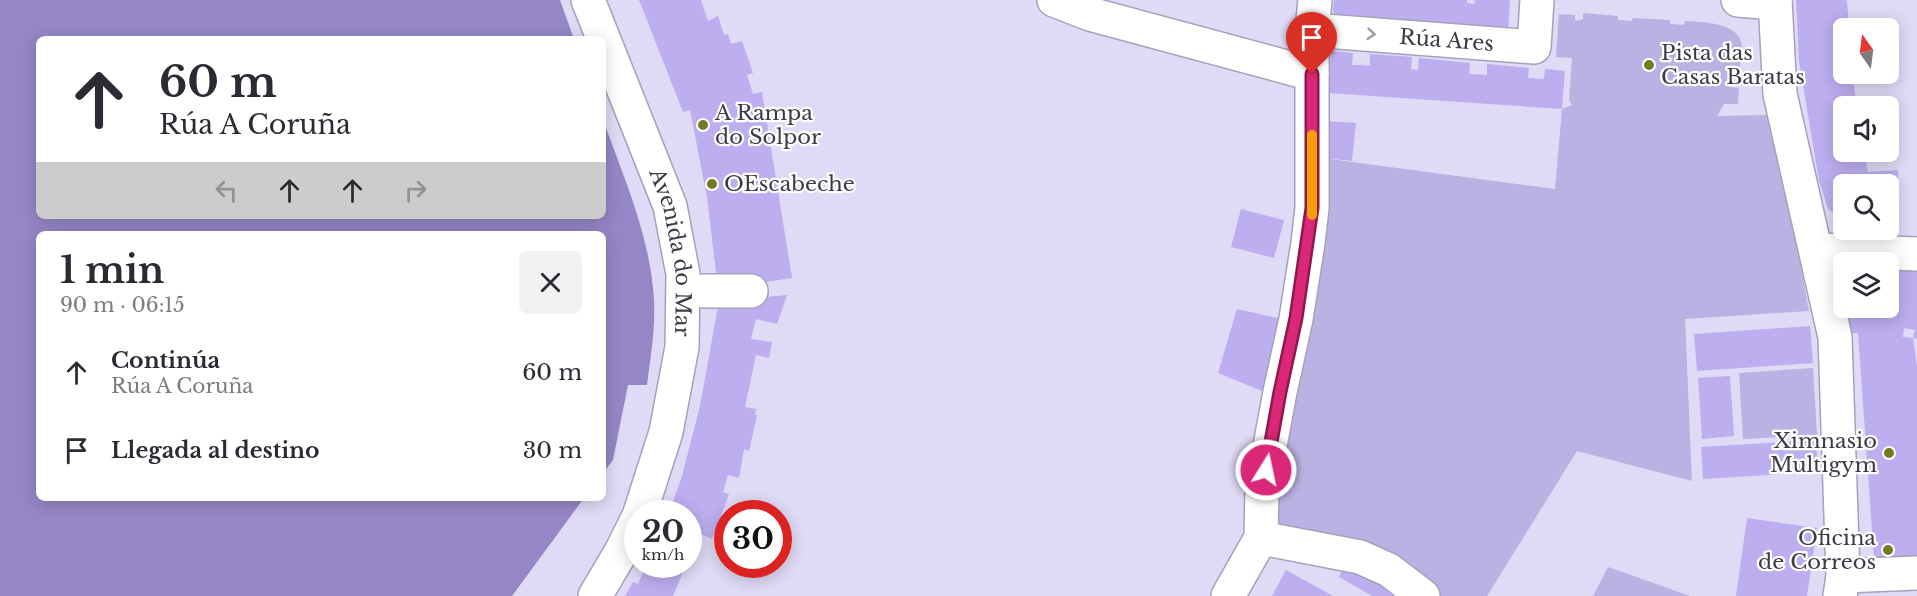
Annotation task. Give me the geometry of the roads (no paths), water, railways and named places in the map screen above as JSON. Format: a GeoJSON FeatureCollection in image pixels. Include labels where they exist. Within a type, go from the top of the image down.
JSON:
{"type":"FeatureCollection","features":[{"type":"Feature","properties":{"kind":"street","name":"Avenida do Mar"},"geometry":{"type":"LineString","coordinates":[[588,0],[603,36]]}},
{"type":"Feature","properties":{"kind":"street"},"geometry":{"type":"LineString","coordinates":[[1054,0],[1090,14],[1312,74]]}},
{"type":"Feature","properties":{"kind":"street","name":"Rúa Ares"},"geometry":{"type":"LineString","coordinates":[[1314,15],[1534,47],[1537,0]]}},
{"type":"Feature","properties":{"kind":"street"},"geometry":{"type":"LineString","coordinates":[[1737,0],[1775,2],[1780,94],[1835,337],[1841,586],[1917,573]]}},
{"type":"Feature","properties":{"kind":"street"},"geometry":{"type":"LineString","coordinates":[[1228,596],[1261,538],[1262,489],[1296,318],[1312,208],[1314,15]]}},
{"type":"Feature","properties":{"kind":"street","name":"Avenida do Mar"},"geometry":{"type":"LineString","coordinates":[[606,44],[664,187],[675,227],[683,274],[682,347],[666,432],[644,500]]}},
{"type":"Feature","properties":{"kind":"street"},"geometry":{"type":"LineString","coordinates":[[1816,250],[1917,254]]}},
{"type":"Feature","properties":{"kind":"street"},"geometry":{"type":"LineString","coordinates":[[704,291],[751,291]]}},
{"type":"Feature","properties":{"kind":"street"},"geometry":{"type":"LineString","coordinates":[[1261,538],[1360,557],[1389,570],[1423,596]]}},
{"type":"Feature","properties":{"kind":"street"},"geometry":{"type":"LineString","coordinates":[[595,596],[624,546]]}},
{"type":"Feature","properties":{"kind":"place","name":"Pista das Casas Baratas"},"geometry":{"type":"Point","coordinates":[1649,65]}},
{"type":"Feature","properties":{"kind":"place","name":"A Rampa do Solpor"},"geometry":{"type":"Point","coordinates":[703,125]}},
{"type":"Feature","properties":{"kind":"place","name":"OEscabeche"},"geometry":{"type":"Point","coordinates":[712,184]}},
{"type":"Feature","properties":{"kind":"place","name":"Ximnasio Multigym"},"geometry":{"type":"Point","coordinates":[1889,453]}},
{"type":"Feature","properties":{"kind":"place","name":"Oficina de Correos"},"geometry":{"type":"Point","coordinates":[1888,550]}}]}
